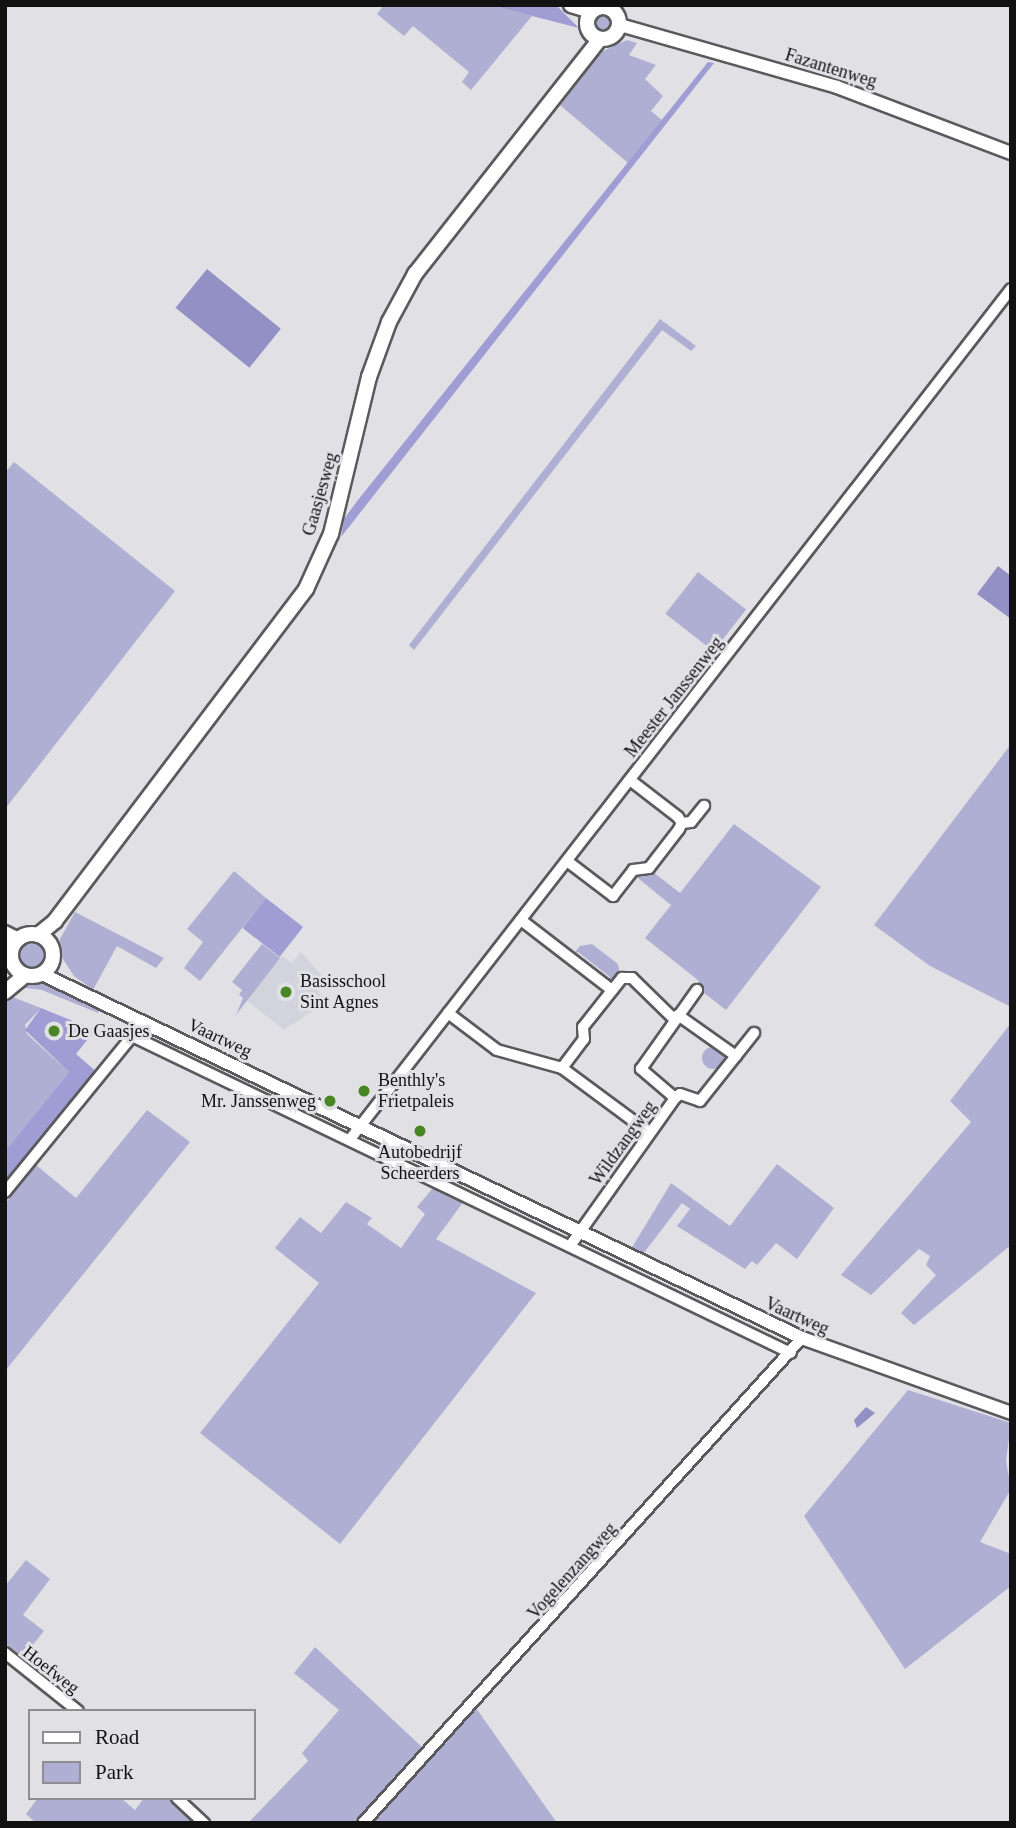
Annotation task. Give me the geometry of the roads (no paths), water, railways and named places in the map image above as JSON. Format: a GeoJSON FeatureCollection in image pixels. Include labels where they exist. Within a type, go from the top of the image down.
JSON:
{"type":"FeatureCollection","features":[{"type":"Feature","properties":{"kind":"main road"},"geometry":{"type":"LineString","coordinates":[[610,7],[619,16],[618,29],[596,37],[581,11],[610,7]]}},
{"type":"Feature","properties":{"kind":"main road","name":"Gaasjesweg"},"geometry":{"type":"LineString","coordinates":[[43,939],[306,589],[331,534],[369,377],[389,322],[415,274],[584,58],[596,37]]}},
{"type":"Feature","properties":{"kind":"main road"},"geometry":{"type":"LineString","coordinates":[[5,981],[19,971],[46,969],[43,939],[12,943],[19,971],[5,992]]}},
{"type":"Feature","properties":{"kind":"street","name":"Fazantenweg"},"geometry":{"type":"LineString","coordinates":[[618,29],[837,87],[1011,153]]}},
{"type":"Feature","properties":{"kind":"street","name":"Meester Janssenweg"},"geometry":{"type":"LineString","coordinates":[[361,1124],[1011,289]]}},
{"type":"Feature","properties":{"kind":"street"},"geometry":{"type":"LineString","coordinates":[[630,780],[682,823]]}},
{"type":"Feature","properties":{"kind":"street"},"geometry":{"type":"LineString","coordinates":[[567,861],[613,896],[633,870],[649,868],[682,823],[691,821],[704,806]]}},
{"type":"Feature","properties":{"kind":"street"},"geometry":{"type":"LineString","coordinates":[[521,920],[612,990]]}},
{"type":"Feature","properties":{"kind":"street"},"geometry":{"type":"LineString","coordinates":[[5,932],[12,943]]}},
{"type":"Feature","properties":{"kind":"street","name":"Vaartweg"},"geometry":{"type":"LineString","coordinates":[[46,969],[65,983],[143,1023],[361,1124],[577,1232],[802,1338],[1011,1413]]}},
{"type":"Feature","properties":{"kind":"street"},"geometry":{"type":"LineString","coordinates":[[562,1068],[584,1039],[583,1027],[612,990],[626,977],[648,991],[650,999],[736,1056]]}},
{"type":"Feature","properties":{"kind":"street"},"geometry":{"type":"LineString","coordinates":[[676,1098],[641,1069],[697,990]]}},
{"type":"Feature","properties":{"kind":"street"},"geometry":{"type":"LineString","coordinates":[[448,1013],[492,1047],[562,1068],[650,1133]]}},
{"type":"Feature","properties":{"kind":"street"},"geometry":{"type":"LineString","coordinates":[[5,1192],[143,1023]]}},
{"type":"Feature","properties":{"kind":"street","name":"Wildzangweg"},"geometry":{"type":"LineString","coordinates":[[577,1232],[676,1098],[680,1094],[700,1101],[754,1034]]}},
{"type":"Feature","properties":{"kind":"street","name":"Vaartweg"},"geometry":{"type":"LineString","coordinates":[[132,1037],[351,1138],[791,1353]]}},
{"type":"Feature","properties":{"kind":"street"},"geometry":{"type":"LineString","coordinates":[[351,1138],[361,1124]]}},
{"type":"Feature","properties":{"kind":"street"},"geometry":{"type":"LineString","coordinates":[[570,1246],[577,1232]]}},
{"type":"Feature","properties":{"kind":"street","name":"Vogelenzangweg"},"geometry":{"type":"LineString","coordinates":[[363,1823],[802,1338]]}},
{"type":"Feature","properties":{"kind":"street","name":"Hoefweg"},"geometry":{"type":"LineString","coordinates":[[5,1653],[75,1709]]}},
{"type":"Feature","properties":{"kind":"street"},"geometry":{"type":"LineString","coordinates":[[179,1800],[204,1823]]}},
{"type":"Feature","properties":{"kind":"place","name":"Basisschool Sint Agnes"},"geometry":{"type":"Point","coordinates":[286,992]}},
{"type":"Feature","properties":{"kind":"place","name":"De Gaasjes"},"geometry":{"type":"Point","coordinates":[54,1031]}},
{"type":"Feature","properties":{"kind":"place","name":"Benthly's Frietpaleis"},"geometry":{"type":"Point","coordinates":[364,1091]}},
{"type":"Feature","properties":{"kind":"place","name":"Mr. Janssenweg"},"geometry":{"type":"Point","coordinates":[330,1101]}},
{"type":"Feature","properties":{"kind":"place","name":"Autobedrijf Scheerders"},"geometry":{"type":"Point","coordinates":[420,1131]}}]}
